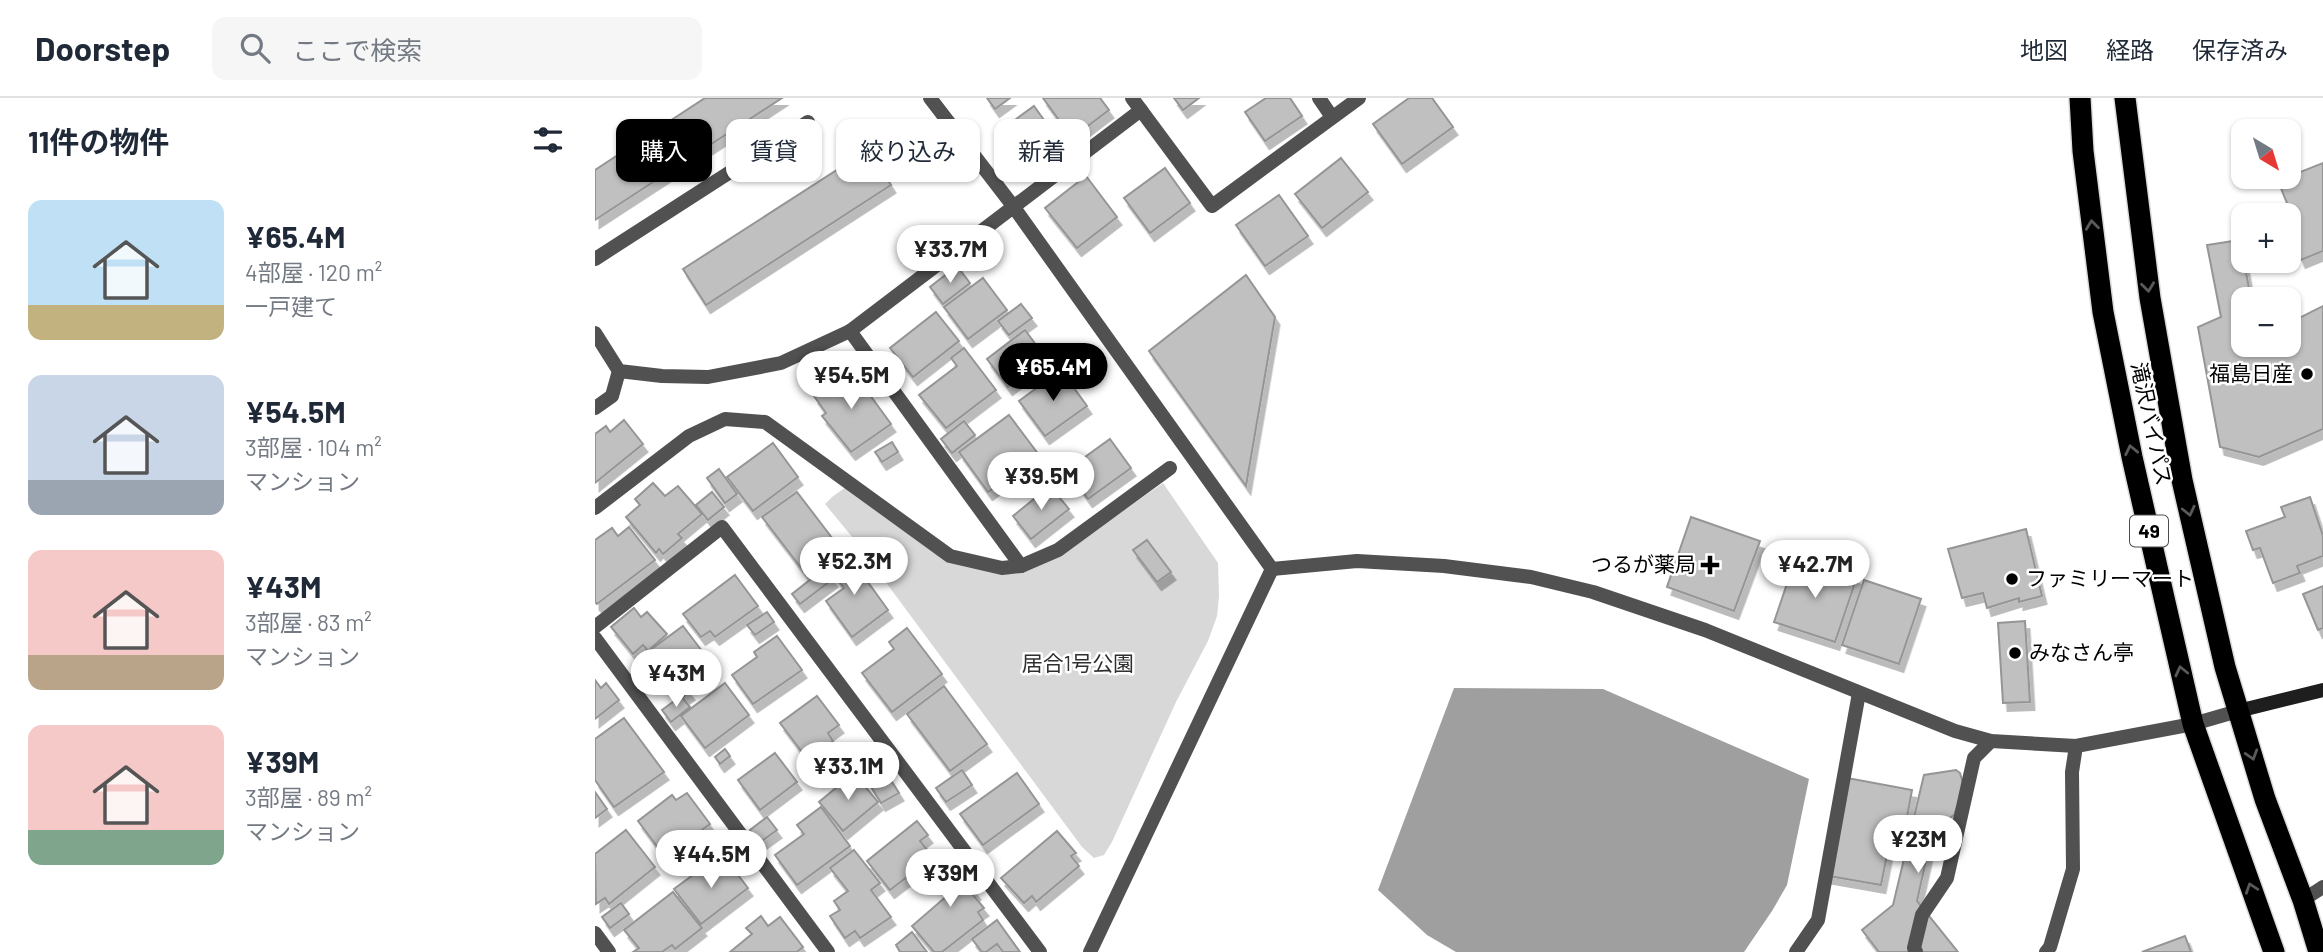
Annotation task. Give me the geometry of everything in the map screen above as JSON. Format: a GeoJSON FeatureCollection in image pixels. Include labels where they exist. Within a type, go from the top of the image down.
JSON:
{"type":"FeatureCollection","features":[{"type":"Feature","properties":{"kind":"highway","name":"滝沢バイパス"},"geometry":{"type":"LineString","coordinates":[[2080,98],[2083,151],[2103,312],[2132,457],[2193,724],[2274,952]]}},
{"type":"Feature","properties":{"kind":"highway","name":"滝沢バイパス"},"geometry":{"type":"LineString","coordinates":[[2125,98],[2150,298],[2182,480],[2238,712],[2265,799],[2303,900],[2319,952]]}},
{"type":"Feature","properties":{"kind":"street"},"geometry":{"type":"LineString","coordinates":[[930,98],[1013,206],[1272,569]]}},
{"type":"Feature","properties":{"kind":"street"},"geometry":{"type":"LineString","coordinates":[[1319,98],[1332,117]]}},
{"type":"Feature","properties":{"kind":"street"},"geometry":{"type":"LineString","coordinates":[[619,371],[708,377],[781,363],[850,331],[1013,206],[1136,104],[1212,206],[1359,98]]}},
{"type":"Feature","properties":{"kind":"street"},"geometry":{"type":"LineString","coordinates":[[595,259],[726,175]]}},
{"type":"Feature","properties":{"kind":"street"},"geometry":{"type":"LineString","coordinates":[[850,331],[1021,566]]}},
{"type":"Feature","properties":{"kind":"street"},"geometry":{"type":"LineString","coordinates":[[595,332],[619,371],[612,396],[595,408]]}},
{"type":"Feature","properties":{"kind":"street"},"geometry":{"type":"LineString","coordinates":[[595,508],[689,436],[725,418],[765,422],[950,556],[1002,568],[1021,566],[1058,550],[1170,468]]}},
{"type":"Feature","properties":{"kind":"street"},"geometry":{"type":"LineString","coordinates":[[595,627],[722,527],[1040,952]]}},
{"type":"Feature","properties":{"kind":"street"},"geometry":{"type":"LineString","coordinates":[[1272,569],[1357,561],[1444,566],[1531,577],[1593,592],[1705,630],[1955,731],[1991,741],[2076,746],[2193,724],[2323,690]]}},
{"type":"Feature","properties":{"kind":"street"},"geometry":{"type":"LineString","coordinates":[[1090,952],[1272,569]]}},
{"type":"Feature","properties":{"kind":"street"},"geometry":{"type":"LineString","coordinates":[[595,638],[828,952]]}},
{"type":"Feature","properties":{"kind":"street"},"geometry":{"type":"LineString","coordinates":[[1795,952],[1818,920],[1859,693]]}},
{"type":"Feature","properties":{"kind":"street"},"geometry":{"type":"LineString","coordinates":[[1916,952],[1914,948],[1923,915],[1947,878],[1975,758],[1991,741]]}},
{"type":"Feature","properties":{"kind":"street"},"geometry":{"type":"LineString","coordinates":[[2046,952],[2050,947],[2073,869],[2073,772],[2076,746]]}},
{"type":"Feature","properties":{"kind":"street"},"geometry":{"type":"LineString","coordinates":[[2303,900],[2323,887]]}},
{"type":"Feature","properties":{"kind":"street"},"geometry":{"type":"LineString","coordinates":[[595,933],[609,952]]}},
{"type":"Feature","properties":{"kind":"green space","name":"居合1号公園"},"geometry":{"type":"Polygon","coordinates":[[[1163,483],[1218,563],[1217,616],[1208,641],[1176,702],[1112,842],[1104,855],[1094,858],[1082,847],[825,504],[846,487],[981,569],[1061,554],[1163,483]]]}},
{"type":"Feature","properties":{"kind":"shaded area"},"geometry":{"type":"Polygon","coordinates":[[[1454,688],[1603,689],[1809,779],[1787,885],[1744,952],[1456,952],[1427,935],[1378,890],[1454,688]]]}},
{"type":"Feature","properties":{"kind":"building"},"geometry":{"type":"Polygon","coordinates":[[[705,98],[782,98],[750,119],[726,119],[726,135],[712,144],[712,119],[673,119],[705,98]]]}},
{"type":"Feature","properties":{"kind":"building"},"geometry":{"type":"Polygon","coordinates":[[[987,98],[1010,98],[995,109],[987,98]]]}},
{"type":"Feature","properties":{"kind":"building"},"geometry":{"type":"Polygon","coordinates":[[[1043,98],[1100,98],[1109,110],[1090,124],[1090,119],[1058,119],[1043,98]]]}},
{"type":"Feature","properties":{"kind":"building"},"geometry":{"type":"Polygon","coordinates":[[[1174,98],[1199,98],[1183,110],[1174,98]]]}},
{"type":"Feature","properties":{"kind":"building"},"geometry":{"type":"Polygon","coordinates":[[[1266,98],[1290,98],[1302,116],[1265,141],[1245,112],[1266,98]]]}},
{"type":"Feature","properties":{"kind":"building"},"geometry":{"type":"Polygon","coordinates":[[[1409,98],[1432,98],[1453,127],[1402,164],[1373,124],[1409,98]]]}},
{"type":"Feature","properties":{"kind":"building"},"geometry":{"type":"Polygon","coordinates":[[[1034,106],[1043,119],[1016,119],[1034,106]]]}},
{"type":"Feature","properties":{"kind":"building"},"geometry":{"type":"Polygon","coordinates":[[[616,156],[616,182],[653,182],[595,220],[595,170],[616,156]]]}},
{"type":"Feature","properties":{"kind":"building"},"geometry":{"type":"Polygon","coordinates":[[[1341,158],[1368,192],[1322,228],[1295,194],[1341,158]]]}},
{"type":"Feature","properties":{"kind":"building"},"geometry":{"type":"Polygon","coordinates":[[[2323,163],[2323,251],[2301,260],[2301,203],[2287,203],[2281,189],[2301,189],[2301,172],[2323,163]]]}},
{"type":"Feature","properties":{"kind":"building"},"geometry":{"type":"Polygon","coordinates":[[[1165,168],[1190,203],[1150,233],[1124,198],[1165,168]]]}},
{"type":"Feature","properties":{"kind":"building"},"geometry":{"type":"Polygon","coordinates":[[[836,171],[836,182],[889,182],[891,185],[706,305],[683,269],[836,171]]]}},
{"type":"Feature","properties":{"kind":"building"},"geometry":{"type":"Polygon","coordinates":[[[1090,181],[1117,217],[1077,248],[1045,208],[1078,182],[1090,181]]]}},
{"type":"Feature","properties":{"kind":"building"},"geometry":{"type":"Polygon","coordinates":[[[1279,195],[1308,236],[1265,266],[1236,225],[1279,195]]]}},
{"type":"Feature","properties":{"kind":"building"},"geometry":{"type":"Polygon","coordinates":[[[2231,241],[2231,273],[2246,273],[2249,287],[2231,287],[2231,357],[2301,357],[2301,317],[2323,306],[2323,429],[2259,457],[2220,447],[2198,327],[2221,317],[2207,245],[2231,241]]]}},
{"type":"Feature","properties":{"kind":"building"},"geometry":{"type":"Polygon","coordinates":[[[957,266],[970,283],[943,304],[930,287],[957,266]]]}},
{"type":"Feature","properties":{"kind":"building"},"geometry":{"type":"Polygon","coordinates":[[[1246,275],[1275,317],[1246,486],[1149,351],[1246,275]]]}},
{"type":"Feature","properties":{"kind":"building"},"geometry":{"type":"Polygon","coordinates":[[[983,278],[1007,310],[968,339],[944,307],[983,278]]]}},
{"type":"Feature","properties":{"kind":"building"},"geometry":{"type":"Polygon","coordinates":[[[1021,304],[1032,318],[1009,335],[998,321],[1021,304]]]}},
{"type":"Feature","properties":{"kind":"building"},"geometry":{"type":"Polygon","coordinates":[[[936,312],[959,341],[913,377],[890,348],[936,312]]]}},
{"type":"Feature","properties":{"kind":"building"},"geometry":{"type":"Polygon","coordinates":[[[1025,330],[1046,358],[1008,387],[987,359],[1025,330]]]}},
{"type":"Feature","properties":{"kind":"building"},"geometry":{"type":"Polygon","coordinates":[[[964,348],[996,390],[946,428],[919,395],[957,366],[951,358],[964,348]]]}},
{"type":"Feature","properties":{"kind":"building"},"geometry":{"type":"Polygon","coordinates":[[[851,369],[891,424],[851,452],[822,416],[826,413],[814,396],[851,369]]]}},
{"type":"Feature","properties":{"kind":"building"},"geometry":{"type":"Polygon","coordinates":[[[1061,370],[1087,406],[1045,436],[1019,401],[1061,370]]]}},
{"type":"Feature","properties":{"kind":"building"},"geometry":{"type":"Polygon","coordinates":[[[1009,415],[1039,455],[988,492],[959,452],[1009,415]]]}},
{"type":"Feature","properties":{"kind":"building"},"geometry":{"type":"Polygon","coordinates":[[[624,420],[643,444],[595,483],[595,434],[606,426],[610,432],[624,420]]]}},
{"type":"Feature","properties":{"kind":"building"},"geometry":{"type":"Polygon","coordinates":[[[964,421],[975,435],[952,453],[941,439],[964,421]]]}},
{"type":"Feature","properties":{"kind":"building"},"geometry":{"type":"Polygon","coordinates":[[[1110,439],[1131,468],[1088,499],[1067,470],[1110,439]]]}},
{"type":"Feature","properties":{"kind":"building"},"geometry":{"type":"Polygon","coordinates":[[[892,442],[898,452],[882,462],[875,452],[892,442]]]}},
{"type":"Feature","properties":{"kind":"building"},"geometry":{"type":"Polygon","coordinates":[[[773,443],[798,477],[753,511],[727,477],[773,443]]]}},
{"type":"Feature","properties":{"kind":"building"},"geometry":{"type":"Polygon","coordinates":[[[719,469],[737,494],[725,503],[707,478],[719,469]]]}},
{"type":"Feature","properties":{"kind":"building"},"geometry":{"type":"Polygon","coordinates":[[[653,483],[665,496],[678,486],[702,514],[678,534],[682,538],[663,554],[659,549],[656,553],[626,517],[640,505],[635,499],[653,483]]]}},
{"type":"Feature","properties":{"kind":"building"},"geometry":{"type":"Polygon","coordinates":[[[1050,486],[1069,509],[1031,539],[1013,516],[1050,486]]]}},
{"type":"Feature","properties":{"kind":"building"},"geometry":{"type":"Polygon","coordinates":[[[712,492],[724,507],[708,520],[696,505],[712,492]]]}},
{"type":"Feature","properties":{"kind":"building"},"geometry":{"type":"Polygon","coordinates":[[[797,492],[839,547],[805,573],[762,517],[797,492]]]}},
{"type":"Feature","properties":{"kind":"building"},"geometry":{"type":"Polygon","coordinates":[[[2310,497],[2323,536],[2323,556],[2297,566],[2300,573],[2273,583],[2260,548],[2253,550],[2246,531],[2285,517],[2281,507],[2310,497]]]}},
{"type":"Feature","properties":{"kind":"building"},"geometry":{"type":"Polygon","coordinates":[[[1691,517],[1760,541],[1734,611],[1667,587],[1691,517]]]}},
{"type":"Feature","properties":{"kind":"building"},"geometry":{"type":"Polygon","coordinates":[[[629,527],[655,560],[597,604],[595,540],[612,528],[618,536],[629,527]]]}},
{"type":"Feature","properties":{"kind":"building"},"geometry":{"type":"Polygon","coordinates":[[[2026,529],[2042,596],[2019,602],[2019,598],[1987,608],[1983,593],[1962,598],[1948,549],[2026,529]]]}},
{"type":"Feature","properties":{"kind":"building"},"geometry":{"type":"Polygon","coordinates":[[[1147,540],[1171,572],[1157,582],[1133,550],[1147,540]]]}},
{"type":"Feature","properties":{"kind":"building"},"geometry":{"type":"Polygon","coordinates":[[[847,553],[888,610],[852,637],[826,601],[844,588],[828,567],[847,553]]]}},
{"type":"Feature","properties":{"kind":"building"},"geometry":{"type":"Polygon","coordinates":[[[1796,557],[1857,577],[1835,642],[1774,622],[1796,557]]]}},
{"type":"Feature","properties":{"kind":"building"},"geometry":{"type":"Polygon","coordinates":[[[825,568],[833,579],[800,604],[792,594],[825,568]]]}},
{"type":"Feature","properties":{"kind":"building"},"geometry":{"type":"Polygon","coordinates":[[[735,575],[758,606],[715,637],[710,631],[701,637],[683,614],[735,575]]]}},
{"type":"Feature","properties":{"kind":"building"},"geometry":{"type":"Polygon","coordinates":[[[1864,580],[1921,599],[1899,664],[1842,645],[1864,580]]]}},
{"type":"Feature","properties":{"kind":"building"},"geometry":{"type":"Polygon","coordinates":[[[2323,586],[2323,628],[2318,630],[2303,594],[2323,586]]]}},
{"type":"Feature","properties":{"kind":"building"},"geometry":{"type":"Polygon","coordinates":[[[634,608],[641,617],[647,612],[667,634],[648,651],[643,645],[633,654],[611,627],[634,608]]]}},
{"type":"Feature","properties":{"kind":"building"},"geometry":{"type":"Polygon","coordinates":[[[767,612],[774,622],[755,635],[747,625],[767,612]]]}},
{"type":"Feature","properties":{"kind":"building"},"geometry":{"type":"Polygon","coordinates":[[[2025,621],[2030,702],[2003,703],[1998,623],[2025,621]]]}},
{"type":"Feature","properties":{"kind":"building"},"geometry":{"type":"Polygon","coordinates":[[[683,626],[702,651],[657,684],[638,659],[683,626]]]}},
{"type":"Feature","properties":{"kind":"building"},"geometry":{"type":"Polygon","coordinates":[[[907,628],[942,674],[892,712],[862,673],[894,649],[889,642],[907,628]]]}},
{"type":"Feature","properties":{"kind":"building"},"geometry":{"type":"Polygon","coordinates":[[[777,636],[802,670],[753,704],[732,675],[757,657],[754,652],[777,636]]]}},
{"type":"Feature","properties":{"kind":"building"},"geometry":{"type":"Polygon","coordinates":[[[595,680],[601,688],[606,683],[619,700],[595,719],[595,680]]]}},
{"type":"Feature","properties":{"kind":"building"},"geometry":{"type":"Polygon","coordinates":[[[681,681],[690,692],[683,697],[675,686],[681,681]]]}},
{"type":"Feature","properties":{"kind":"building"},"geometry":{"type":"Polygon","coordinates":[[[725,683],[749,715],[705,748],[681,716],[725,683]]]}},
{"type":"Feature","properties":{"kind":"building"},"geometry":{"type":"Polygon","coordinates":[[[944,686],[987,744],[950,771],[907,714],[944,686]]]}},
{"type":"Feature","properties":{"kind":"building"},"geometry":{"type":"Polygon","coordinates":[[[681,696],[690,707],[671,722],[662,710],[681,696]]]}},
{"type":"Feature","properties":{"kind":"building"},"geometry":{"type":"Polygon","coordinates":[[[817,696],[839,725],[828,733],[833,741],[808,760],[780,723],[817,696]]]}},
{"type":"Feature","properties":{"kind":"building"},"geometry":{"type":"Polygon","coordinates":[[[624,718],[664,772],[614,807],[595,780],[595,739],[624,718]]]}},
{"type":"Feature","properties":{"kind":"building"},"geometry":{"type":"Polygon","coordinates":[[[725,749],[730,756],[720,764],[715,757],[725,749]]]}},
{"type":"Feature","properties":{"kind":"building"},"geometry":{"type":"Polygon","coordinates":[[[775,753],[797,782],[760,810],[738,780],[775,753]]]}},
{"type":"Feature","properties":{"kind":"building"},"geometry":{"type":"Polygon","coordinates":[[[962,770],[972,785],[946,802],[936,788],[962,770]]]}},
{"type":"Feature","properties":{"kind":"building"},"geometry":{"type":"Polygon","coordinates":[[[1956,770],[1963,783],[1961,797],[1954,815],[1933,829],[1917,901],[1958,952],[1879,952],[1862,930],[1893,905],[1924,775],[1956,770]]]}},
{"type":"Feature","properties":{"kind":"building"},"geometry":{"type":"Polygon","coordinates":[[[885,771],[899,793],[881,803],[868,782],[885,771]]]}},
{"type":"Feature","properties":{"kind":"building"},"geometry":{"type":"Polygon","coordinates":[[[854,773],[878,802],[843,831],[819,802],[854,773]]]}},
{"type":"Feature","properties":{"kind":"building"},"geometry":{"type":"Polygon","coordinates":[[[1017,773],[1039,804],[983,845],[960,814],[1017,773]]]}},
{"type":"Feature","properties":{"kind":"building"},"geometry":{"type":"Polygon","coordinates":[[[1842,777],[1912,790],[1905,828],[1893,825],[1881,885],[1823,875],[1842,777]]]}},
{"type":"Feature","properties":{"kind":"building"},"geometry":{"type":"Polygon","coordinates":[[[595,792],[607,809],[595,818],[595,792]]]}},
{"type":"Feature","properties":{"kind":"building"},"geometry":{"type":"Polygon","coordinates":[[[687,793],[710,824],[665,857],[638,821],[672,795],[676,800],[687,793]]]}},
{"type":"Feature","properties":{"kind":"building"},"geometry":{"type":"Polygon","coordinates":[[[821,807],[850,846],[797,885],[775,855],[804,834],[797,825],[821,807]]]}},
{"type":"Feature","properties":{"kind":"building"},"geometry":{"type":"Polygon","coordinates":[[[767,817],[777,830],[759,843],[750,830],[767,817]]]}},
{"type":"Feature","properties":{"kind":"building"},"geometry":{"type":"Polygon","coordinates":[[[917,821],[928,835],[920,841],[933,857],[890,890],[867,861],[917,821]]]}},
{"type":"Feature","properties":{"kind":"building"},"geometry":{"type":"Polygon","coordinates":[[[626,830],[655,867],[609,904],[605,898],[596,904],[595,854],[626,830]]]}},
{"type":"Feature","properties":{"kind":"building"},"geometry":{"type":"Polygon","coordinates":[[[1057,831],[1076,853],[1071,856],[1079,866],[1036,902],[1032,896],[1024,903],[1001,878],[1057,831]]]}},
{"type":"Feature","properties":{"kind":"building"},"geometry":{"type":"Polygon","coordinates":[[[854,850],[880,883],[871,890],[891,917],[860,938],[855,931],[845,938],[830,916],[840,910],[834,901],[848,891],[830,868],[854,850]]]}},
{"type":"Feature","properties":{"kind":"building"},"geometry":{"type":"Polygon","coordinates":[[[947,856],[976,892],[973,895],[984,908],[978,912],[983,920],[942,952],[934,952],[912,926],[948,895],[928,871],[947,856]]]}},
{"type":"Feature","properties":{"kind":"building"},"geometry":{"type":"Polygon","coordinates":[[[713,860],[720,868],[728,862],[748,888],[701,924],[674,889],[713,860]]]}},
{"type":"Feature","properties":{"kind":"building"},"geometry":{"type":"Polygon","coordinates":[[[673,892],[702,928],[675,949],[672,945],[662,952],[633,952],[639,948],[624,930],[673,892]]]}},
{"type":"Feature","properties":{"kind":"building"},"geometry":{"type":"Polygon","coordinates":[[[621,903],[629,914],[610,928],[602,917],[621,903]]]}},
{"type":"Feature","properties":{"kind":"building"},"geometry":{"type":"Polygon","coordinates":[[[761,916],[768,926],[780,917],[803,947],[797,952],[730,952],[752,934],[746,928],[761,916]]]}},
{"type":"Feature","properties":{"kind":"building"},"geometry":{"type":"Polygon","coordinates":[[[997,920],[1020,952],[1003,952],[997,944],[982,952],[972,939],[997,920]]]}},
{"type":"Feature","properties":{"kind":"building"},"geometry":{"type":"Polygon","coordinates":[[[912,932],[927,952],[900,952],[896,945],[912,932]]]}},
{"type":"Feature","properties":{"kind":"building"},"geometry":{"type":"Polygon","coordinates":[[[2185,936],[2191,952],[2142,952],[2185,936]]]}},
{"type":"Feature","properties":{"kind":"place","name":"福島日産"},"geometry":{"type":"Point","coordinates":[2307,374]}},
{"type":"Feature","properties":{"kind":"place","name":"つるが薬局"},"geometry":{"type":"Point","coordinates":[1710,565]}},
{"type":"Feature","properties":{"kind":"place","name":"ファミリーマート"},"geometry":{"type":"Point","coordinates":[2012,579]}},
{"type":"Feature","properties":{"kind":"place","name":"みなさん亭"},"geometry":{"type":"Point","coordinates":[2015,653]}}]}
